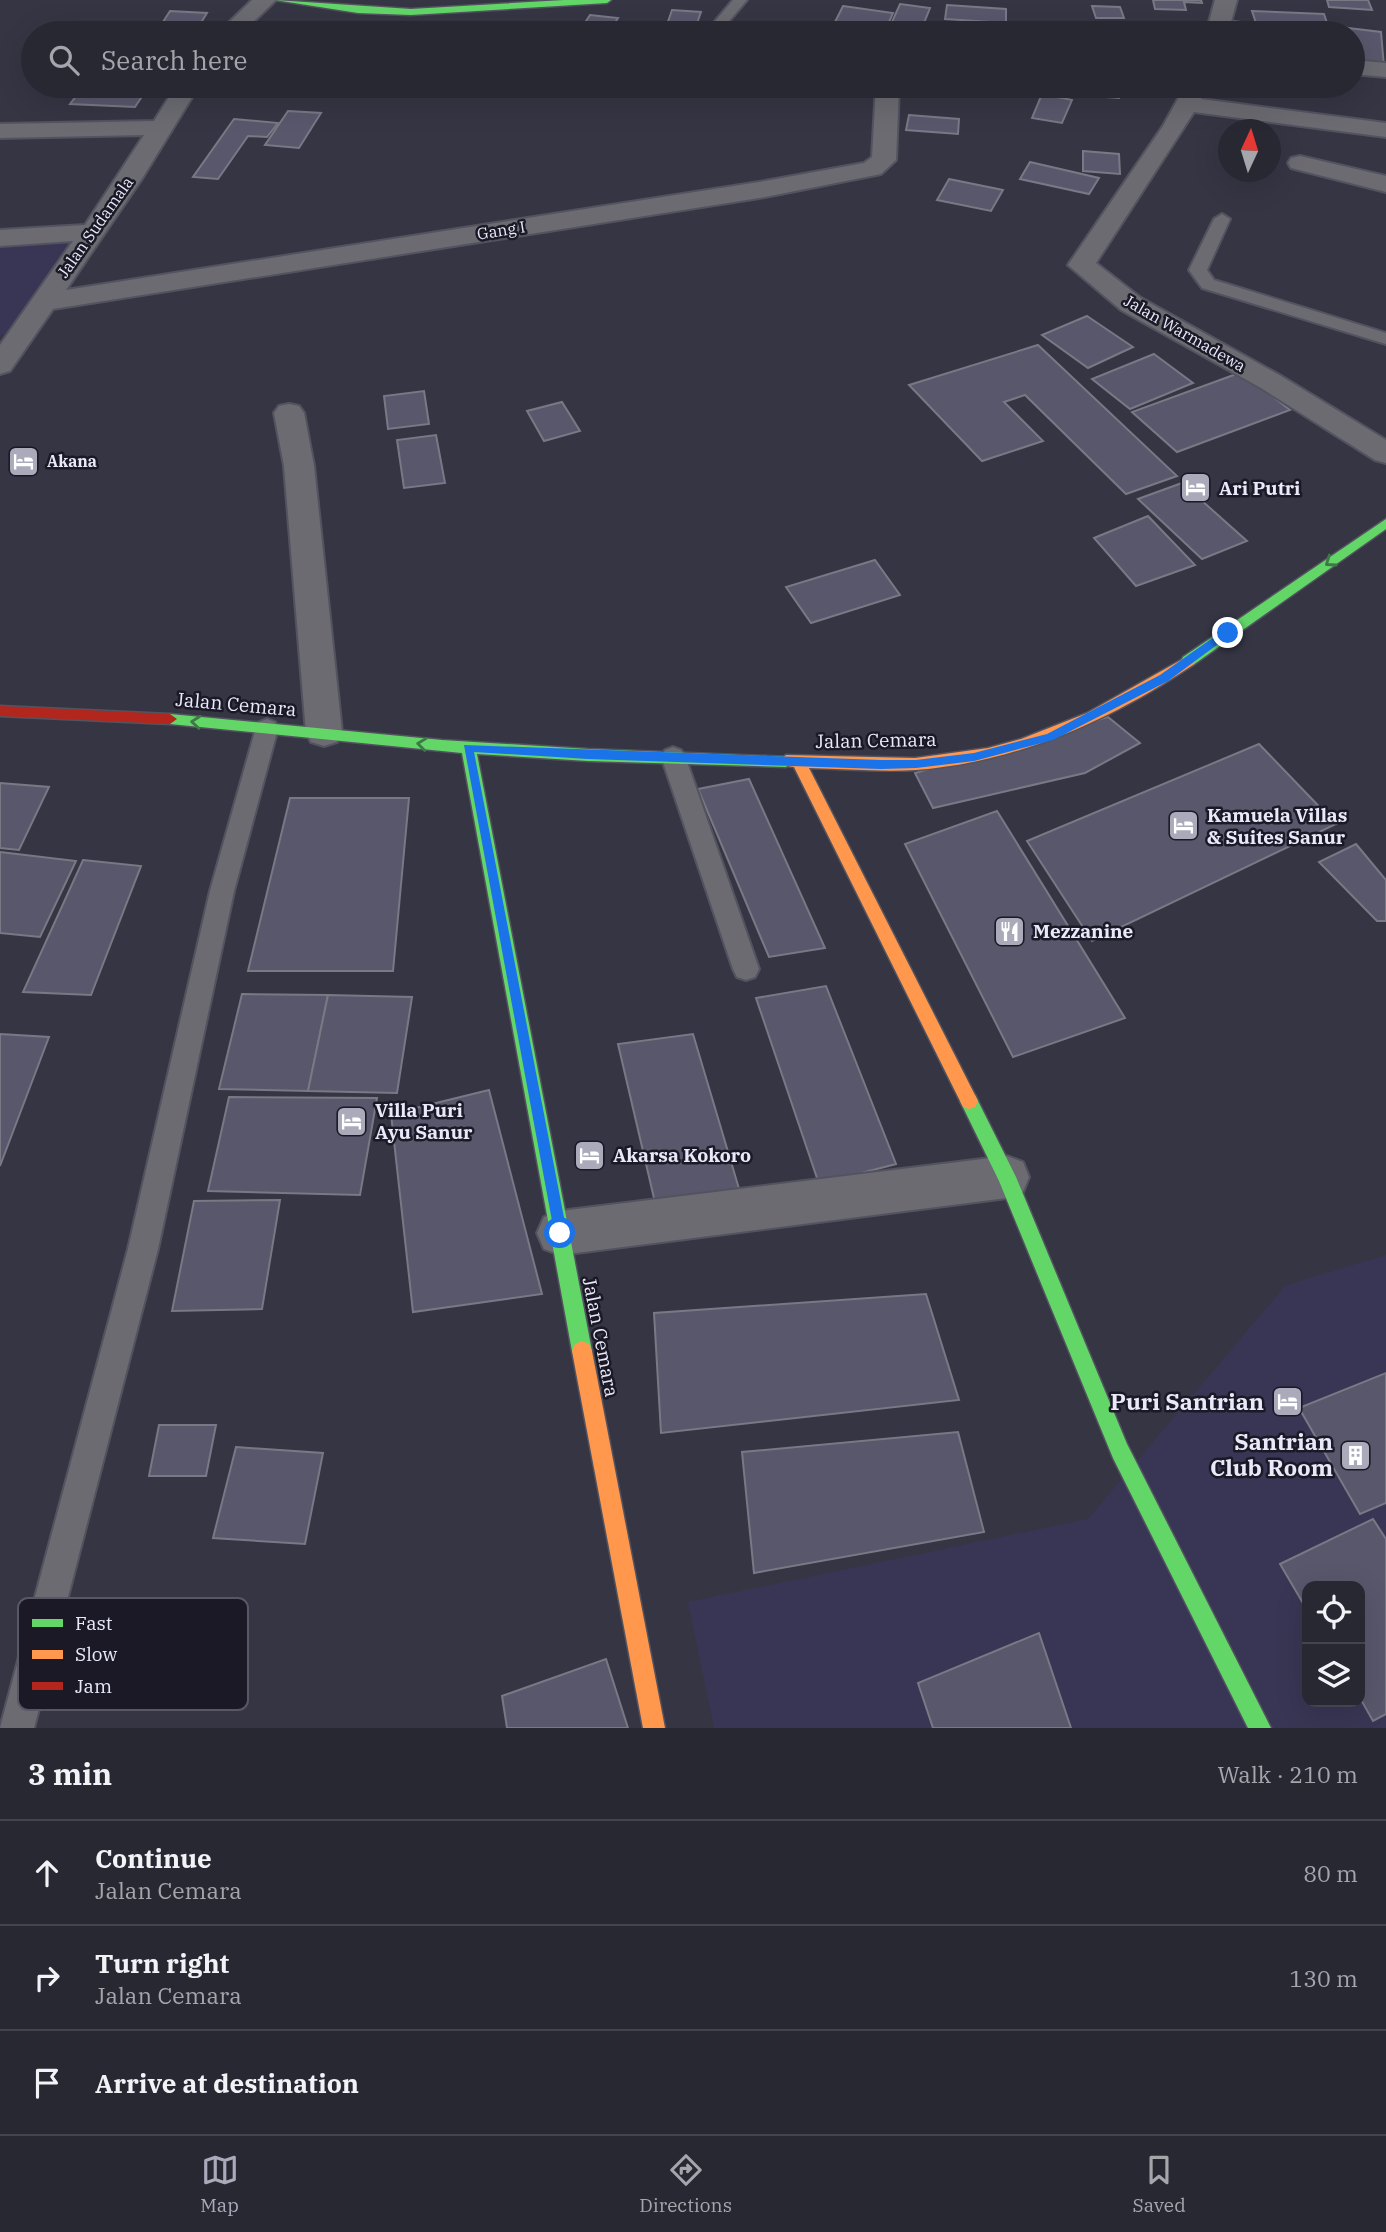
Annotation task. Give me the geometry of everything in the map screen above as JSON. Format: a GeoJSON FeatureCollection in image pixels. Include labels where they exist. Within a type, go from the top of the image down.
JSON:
{"type":"FeatureCollection","features":[{"type":"Feature","properties":{"kind":"street"},"geometry":{"type":"LineString","coordinates":[[242,21],[265,0]]}},
{"type":"Feature","properties":{"kind":"street"},"geometry":{"type":"LineString","coordinates":[[279,0],[358,10],[607,0]]}},
{"type":"Feature","properties":{"kind":"street"},"geometry":{"type":"LineString","coordinates":[[1220,21],[1226,0]]}},
{"type":"Feature","properties":{"kind":"street"},"geometry":{"type":"LineString","coordinates":[[1365,68],[1386,70]]}},
{"type":"Feature","properties":{"kind":"street","name":"Jalan Sudamala"},"geometry":{"type":"LineString","coordinates":[[0,365],[131,177],[179,98]]}},
{"type":"Feature","properties":{"kind":"street","name":"Gang I"},"geometry":{"type":"LineString","coordinates":[[43,302],[765,189],[872,169],[884,160],[887,98]]}},
{"type":"Feature","properties":{"kind":"street","name":"Jalan Warmadewa"},"geometry":{"type":"LineString","coordinates":[[1189,98],[1081,265],[1131,304],[1271,382],[1386,453]]}},
{"type":"Feature","properties":{"kind":"street","name":"Jalan Warmadewa"},"geometry":{"type":"LineString","coordinates":[[1208,98],[1386,130]]}},
{"type":"Feature","properties":{"kind":"street"},"geometry":{"type":"LineString","coordinates":[[0,131],[160,128]]}},
{"type":"Feature","properties":{"kind":"street"},"geometry":{"type":"LineString","coordinates":[[1300,163],[1386,184]]}},
{"type":"Feature","properties":{"kind":"street"},"geometry":{"type":"LineString","coordinates":[[0,238],[91,232]]}},
{"type":"Feature","properties":{"kind":"street"},"geometry":{"type":"LineString","coordinates":[[289,413],[299,466],[324,732]]}},
{"type":"Feature","properties":{"kind":"street","name":"Jalan Cemara"},"geometry":{"type":"LineString","coordinates":[[0,711],[129,716],[468,747],[588,755],[673,755],[799,762],[916,764],[974,757],[1049,737],[1164,678],[1386,523]]}},
{"type":"Feature","properties":{"kind":"street","name":"Jalan Cemara"},"geometry":{"type":"LineString","coordinates":[[468,747],[654,1728]]}},
{"type":"Feature","properties":{"kind":"street"},"geometry":{"type":"LineString","coordinates":[[799,762],[1007,1177],[1120,1451],[1259,1728]]}},
{"type":"Feature","properties":{"kind":"street"},"geometry":{"type":"LineString","coordinates":[[560,1233],[1007,1177]]}},
{"type":"Feature","properties":{"kind":"lane"},"geometry":{"type":"LineString","coordinates":[[722,21],[740,0]]}},
{"type":"Feature","properties":{"kind":"lane"},"geometry":{"type":"LineString","coordinates":[[1222,219],[1198,270],[1208,284],[1386,339]]}},
{"type":"Feature","properties":{"kind":"lane"},"geometry":{"type":"LineString","coordinates":[[50,1598],[143,1249],[222,891],[267,728]]}},
{"type":"Feature","properties":{"kind":"lane"},"geometry":{"type":"LineString","coordinates":[[673,755],[746,969]]}},
{"type":"Feature","properties":{"kind":"lane"},"geometry":{"type":"LineString","coordinates":[[16,1728],[21,1710]]}},
{"type":"Feature","properties":{"kind":"shaded area"},"geometry":{"type":"Polygon","coordinates":[[[74,236],[5,335],[0,335],[0,239],[74,236]]]}},
{"type":"Feature","properties":{"kind":"shaded area","name":"Puri Santrian"},"geometry":{"type":"Polygon","coordinates":[[[1386,1255],[1386,1728],[714,1728],[688,1602],[1088,1519],[1286,1285],[1386,1255]]]}},
{"type":"Feature","properties":{"kind":"building"},"geometry":{"type":"Polygon","coordinates":[[[1153,0],[1201,0],[1202,3],[1184,2],[1186,10],[1155,9],[1153,0]]]}},
{"type":"Feature","properties":{"kind":"building"},"geometry":{"type":"Polygon","coordinates":[[[1327,0],[1368,0],[1372,10],[1329,7],[1327,0]]]}},
{"type":"Feature","properties":{"kind":"building"},"geometry":{"type":"Polygon","coordinates":[[[900,4],[930,8],[925,21],[892,21],[900,4]]]}},
{"type":"Feature","properties":{"kind":"building"},"geometry":{"type":"Polygon","coordinates":[[[947,5],[1006,9],[1006,21],[945,19],[947,5]]]}},
{"type":"Feature","properties":{"kind":"building"},"geometry":{"type":"Polygon","coordinates":[[[843,6],[893,13],[889,21],[836,21],[843,6]]]}},
{"type":"Feature","properties":{"kind":"building"},"geometry":{"type":"Polygon","coordinates":[[[1092,6],[1120,7],[1124,18],[1096,18],[1092,6]]]}},
{"type":"Feature","properties":{"kind":"building"},"geometry":{"type":"Polygon","coordinates":[[[672,10],[701,12],[698,21],[668,21],[672,10]]]}},
{"type":"Feature","properties":{"kind":"building"},"geometry":{"type":"Polygon","coordinates":[[[170,11],[207,13],[202,21],[164,21],[170,11]]]}},
{"type":"Feature","properties":{"kind":"building"},"geometry":{"type":"Polygon","coordinates":[[[1252,11],[1324,14],[1326,21],[1255,21],[1252,11]]]}},
{"type":"Feature","properties":{"kind":"building"},"geometry":{"type":"Polygon","coordinates":[[[590,15],[618,18],[616,21],[586,21],[590,15]]]}},
{"type":"Feature","properties":{"kind":"building"},"geometry":{"type":"Polygon","coordinates":[[[1365,30],[1381,32],[1384,67],[1365,65],[1365,30]]]}},
{"type":"Feature","properties":{"kind":"building"},"geometry":{"type":"Polygon","coordinates":[[[75,98],[141,98],[135,107],[70,104],[75,98]]]}},
{"type":"Feature","properties":{"kind":"building"},"geometry":{"type":"Polygon","coordinates":[[[1040,98],[1072,100],[1062,123],[1032,118],[1040,98]]]}},
{"type":"Feature","properties":{"kind":"building"},"geometry":{"type":"Polygon","coordinates":[[[288,111],[321,113],[299,148],[265,145],[288,111]]]}},
{"type":"Feature","properties":{"kind":"building"},"geometry":{"type":"Polygon","coordinates":[[[909,115],[959,119],[958,134],[906,130],[909,115]]]}},
{"type":"Feature","properties":{"kind":"building"},"geometry":{"type":"Polygon","coordinates":[[[234,119],[278,123],[267,137],[248,136],[218,179],[193,177],[234,119]]]}},
{"type":"Feature","properties":{"kind":"building"},"geometry":{"type":"Polygon","coordinates":[[[1083,151],[1119,154],[1120,174],[1083,171],[1083,151]]]}},
{"type":"Feature","properties":{"kind":"building"},"geometry":{"type":"Polygon","coordinates":[[[1030,162],[1099,178],[1089,194],[1020,179],[1030,162]]]}},
{"type":"Feature","properties":{"kind":"building"},"geometry":{"type":"Polygon","coordinates":[[[949,179],[1003,190],[991,211],[937,200],[949,179]]]}},
{"type":"Feature","properties":{"kind":"building"},"geometry":{"type":"Polygon","coordinates":[[[1087,316],[1133,347],[1088,368],[1042,335],[1087,316]]]}},
{"type":"Feature","properties":{"kind":"building"},"geometry":{"type":"Polygon","coordinates":[[[1038,345],[1177,476],[1126,494],[1025,395],[1004,402],[1043,441],[982,461],[909,385],[1038,345]]]}},
{"type":"Feature","properties":{"kind":"building"},"geometry":{"type":"Polygon","coordinates":[[[1154,354],[1193,383],[1130,409],[1092,379],[1154,354]]]}},
{"type":"Feature","properties":{"kind":"building"},"geometry":{"type":"Polygon","coordinates":[[[1242,372],[1290,410],[1177,452],[1132,412],[1242,372]]]}},
{"type":"Feature","properties":{"kind":"building"},"geometry":{"type":"Polygon","coordinates":[[[424,391],[429,424],[388,429],[384,396],[424,391]]]}},
{"type":"Feature","properties":{"kind":"building"},"geometry":{"type":"Polygon","coordinates":[[[562,402],[580,431],[544,441],[527,411],[562,402]]]}},
{"type":"Feature","properties":{"kind":"building"},"geometry":{"type":"Polygon","coordinates":[[[436,435],[445,483],[404,488],[397,440],[436,435]]]}},
{"type":"Feature","properties":{"kind":"building"},"geometry":{"type":"Polygon","coordinates":[[[1182,483],[1247,541],[1202,559],[1138,499],[1182,483]]]}},
{"type":"Feature","properties":{"kind":"building"},"geometry":{"type":"Polygon","coordinates":[[[1148,516],[1195,565],[1136,586],[1094,538],[1148,516]]]}},
{"type":"Feature","properties":{"kind":"building"},"geometry":{"type":"Polygon","coordinates":[[[875,560],[900,595],[811,623],[786,587],[875,560]]]}},
{"type":"Feature","properties":{"kind":"building"},"geometry":{"type":"Polygon","coordinates":[[[1108,717],[1140,743],[1085,773],[933,808],[915,773],[1108,717]]]}},
{"type":"Feature","properties":{"kind":"building"},"geometry":{"type":"Polygon","coordinates":[[[1259,744],[1336,824],[1092,941],[1027,841],[1259,744]]]}},
{"type":"Feature","properties":{"kind":"building"},"geometry":{"type":"Polygon","coordinates":[[[749,779],[825,948],[769,957],[698,789],[749,779]]]}},
{"type":"Feature","properties":{"kind":"building"},"geometry":{"type":"Polygon","coordinates":[[[0,783],[49,787],[19,850],[0,848],[0,783]]]}},
{"type":"Feature","properties":{"kind":"building"},"geometry":{"type":"Polygon","coordinates":[[[290,798],[409,798],[393,971],[248,971],[290,798]]]}},
{"type":"Feature","properties":{"kind":"building","name":"Mezzanine"},"geometry":{"type":"Polygon","coordinates":[[[997,811],[1125,1018],[1013,1057],[905,844],[997,811]]]}},
{"type":"Feature","properties":{"kind":"building"},"geometry":{"type":"Polygon","coordinates":[[[1356,844],[1386,880],[1386,921],[1377,921],[1319,862],[1356,844]]]}},
{"type":"Feature","properties":{"kind":"building"},"geometry":{"type":"Polygon","coordinates":[[[0,852],[76,861],[40,937],[0,933],[0,852]]]}},
{"type":"Feature","properties":{"kind":"building"},"geometry":{"type":"Polygon","coordinates":[[[83,860],[141,866],[91,995],[23,992],[83,860]]]}},
{"type":"Feature","properties":{"kind":"building"},"geometry":{"type":"Polygon","coordinates":[[[826,986],[896,1164],[819,1184],[756,998],[826,986]]]}},
{"type":"Feature","properties":{"kind":"building"},"geometry":{"type":"Polygon","coordinates":[[[242,994],[328,995],[308,1091],[219,1089],[242,994]]]}},
{"type":"Feature","properties":{"kind":"building"},"geometry":{"type":"Polygon","coordinates":[[[328,995],[412,997],[397,1093],[308,1091],[328,995]]]}},
{"type":"Feature","properties":{"kind":"building"},"geometry":{"type":"Polygon","coordinates":[[[0,1034],[49,1037],[0,1166],[0,1034]]]}},
{"type":"Feature","properties":{"kind":"building"},"geometry":{"type":"Polygon","coordinates":[[[693,1034],[740,1192],[657,1211],[618,1044],[693,1034]]]}},
{"type":"Feature","properties":{"kind":"building"},"geometry":{"type":"Polygon","coordinates":[[[489,1090],[542,1294],[413,1312],[391,1114],[489,1090]]]}},
{"type":"Feature","properties":{"kind":"building"},"geometry":{"type":"Polygon","coordinates":[[[229,1097],[377,1098],[360,1195],[208,1191],[229,1097]]]}},
{"type":"Feature","properties":{"kind":"building"},"geometry":{"type":"Polygon","coordinates":[[[280,1200],[262,1309],[172,1311],[194,1201],[280,1200]]]}},
{"type":"Feature","properties":{"kind":"building"},"geometry":{"type":"Polygon","coordinates":[[[926,1294],[959,1400],[661,1433],[654,1313],[926,1294]]]}},
{"type":"Feature","properties":{"kind":"building","name":"Santrian Club Room"},"geometry":{"type":"Polygon","coordinates":[[[1386,1373],[1386,1503],[1360,1514],[1299,1408],[1386,1373]]]}},
{"type":"Feature","properties":{"kind":"building"},"geometry":{"type":"Polygon","coordinates":[[[159,1425],[216,1425],[206,1476],[149,1476],[159,1425]]]}},
{"type":"Feature","properties":{"kind":"building"},"geometry":{"type":"Polygon","coordinates":[[[958,1432],[984,1532],[754,1573],[742,1452],[958,1432]]]}},
{"type":"Feature","properties":{"kind":"building"},"geometry":{"type":"Polygon","coordinates":[[[236,1447],[323,1453],[305,1544],[213,1538],[236,1447]]]}},
{"type":"Feature","properties":{"kind":"building"},"geometry":{"type":"Polygon","coordinates":[[[1373,1519],[1386,1539],[1386,1714],[1373,1721],[1365,1707],[1365,1581],[1302,1581],[1302,1601],[1280,1564],[1373,1519]]]}},
{"type":"Feature","properties":{"kind":"building"},"geometry":{"type":"Polygon","coordinates":[[[1039,1633],[1071,1728],[933,1728],[918,1683],[1039,1633]]]}},
{"type":"Feature","properties":{"kind":"building"},"geometry":{"type":"Polygon","coordinates":[[[606,1659],[628,1728],[507,1728],[502,1696],[606,1659]]]}},
{"type":"Feature","properties":{"kind":"traffic: fast"},"geometry":{"type":"LineString","coordinates":[[279,0],[358,10],[411,12],[607,0]]}},
{"type":"Feature","properties":{"kind":"traffic: fast"},"geometry":{"type":"LineString","coordinates":[[1188,661],[1386,523]]}},
{"type":"Feature","properties":{"kind":"traffic: fast"},"geometry":{"type":"LineString","coordinates":[[170,719],[442,746],[588,755],[786,761]]}},
{"type":"Feature","properties":{"kind":"traffic: fast"},"geometry":{"type":"LineString","coordinates":[[468,747],[582,1351]]}},
{"type":"Feature","properties":{"kind":"traffic: fast"},"geometry":{"type":"LineString","coordinates":[[969,1101],[1007,1177],[1120,1451],[1260,1728]]}},
{"type":"Feature","properties":{"kind":"traffic: slow"},"geometry":{"type":"LineString","coordinates":[[786,761],[915,764],[988,754],[1058,732],[1092,717],[1188,661]]}},
{"type":"Feature","properties":{"kind":"traffic: slow"},"geometry":{"type":"LineString","coordinates":[[799,762],[969,1101]]}},
{"type":"Feature","properties":{"kind":"traffic: slow"},"geometry":{"type":"LineString","coordinates":[[582,1351],[654,1728]]}},
{"type":"Feature","properties":{"kind":"traffic: jam"},"geometry":{"type":"LineString","coordinates":[[0,711],[170,719]]}},
{"type":"Feature","properties":{"kind":"place","name":"Akana"},"geometry":{"type":"Point","coordinates":[24,461]}},
{"type":"Feature","properties":{"kind":"place","name":"Ari Putri"},"geometry":{"type":"Point","coordinates":[1196,488]}},
{"type":"Feature","properties":{"kind":"place","name":"Kamuela Villas & Suites Sanur"},"geometry":{"type":"Point","coordinates":[1184,826]}},
{"type":"Feature","properties":{"kind":"place","name":"Mezzanine"},"geometry":{"type":"Point","coordinates":[1010,931]}},
{"type":"Feature","properties":{"kind":"place","name":"Villa Puri Ayu Sanur"},"geometry":{"type":"Point","coordinates":[352,1121]}},
{"type":"Feature","properties":{"kind":"place","name":"Akarsa Kokoro"},"geometry":{"type":"Point","coordinates":[590,1155]}},
{"type":"Feature","properties":{"kind":"place","name":"Puri Santrian"},"geometry":{"type":"Point","coordinates":[1287,1402]}},
{"type":"Feature","properties":{"kind":"place","name":"Santrian Club Room"},"geometry":{"type":"Point","coordinates":[1356,1455]}},
{"type":"Feature","properties":{"kind":"route"},"geometry":{"type":"LineString","coordinates":[[560,1233],[468,747],[588,755],[673,755],[881,764],[916,764],[974,757],[1049,737],[1164,678],[1228,633]]}}]}
